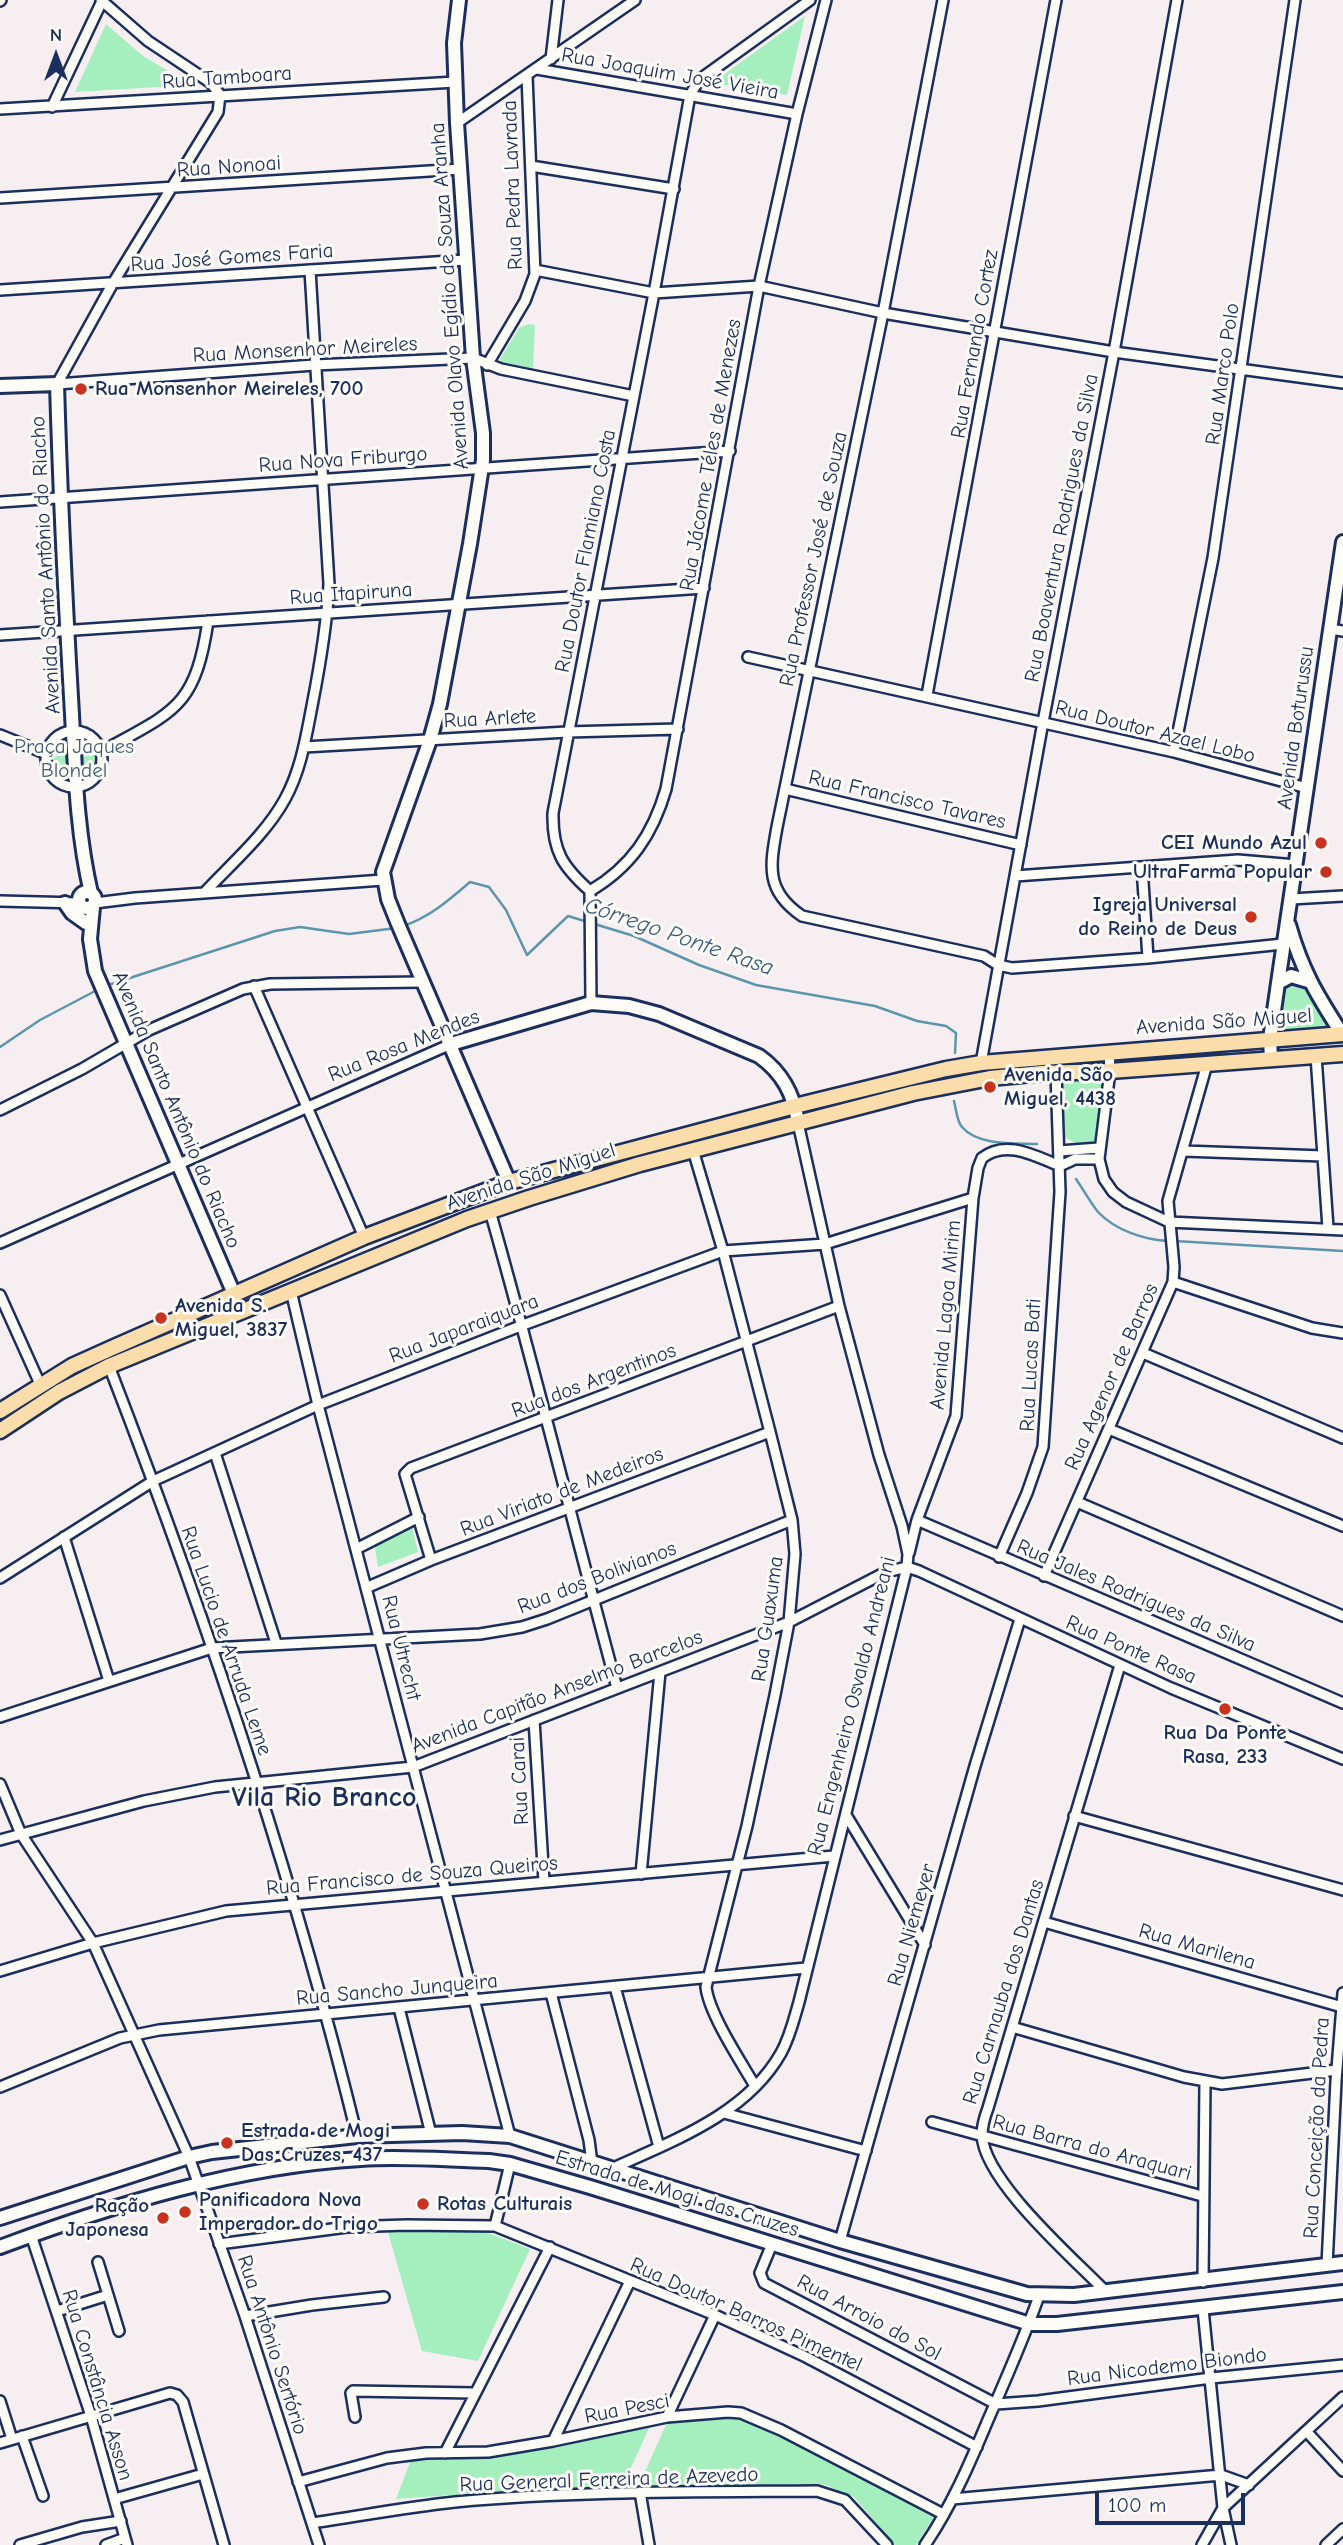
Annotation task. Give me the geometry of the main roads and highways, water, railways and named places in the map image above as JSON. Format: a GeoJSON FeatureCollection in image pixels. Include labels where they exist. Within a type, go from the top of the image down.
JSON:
{"type":"FeatureCollection","features":[{"type":"Feature","properties":{"kind":"main road","name":"Avenida Olavo Egídio de Souza Aranha"},"geometry":{"type":"LineString","coordinates":[[451,1044],[398,923],[383,880],[386,858],[430,740],[448,667],[482,469],[483,433],[473,358],[457,123],[454,43],[459,0]]}},
{"type":"Feature","properties":{"kind":"main road","name":"Avenida Santo Antônio do Riacho"},"geometry":{"type":"LineString","coordinates":[[0,386],[57,383],[60,497],[76,787],[90,898],[90,939]]}},
{"type":"Feature","properties":{"kind":"main road","name":"Avenida Boturussu"},"geometry":{"type":"LineString","coordinates":[[1271,1059],[1270,1039],[1307,788],[1337,630],[1343,542]]}},
{"type":"Feature","properties":{"kind":"main road","name":"Avenida Santo Antônio do Riacho"},"geometry":{"type":"LineString","coordinates":[[90,898],[86,923],[95,971],[105,999],[234,1294]]}},
{"type":"Feature","properties":{"kind":"main road"},"geometry":{"type":"LineString","coordinates":[[65,903],[72,913],[86,923]]}},
{"type":"Feature","properties":{"kind":"main road","name":"Avenida Boturussu"},"geometry":{"type":"LineString","coordinates":[[1288,921],[1308,981],[1342,1034]]}},
{"type":"Feature","properties":{"kind":"main road"},"geometry":{"type":"LineString","coordinates":[[1278,983],[1291,976],[1308,981]]}},
{"type":"Feature","properties":{"kind":"main road","name":"Rua Rosa Mendes"},"geometry":{"type":"LineString","coordinates":[[451,1044],[591,1003],[629,1006],[659,1014],[751,1051],[768,1062],[787,1085],[798,1123]]}},
{"type":"Feature","properties":{"kind":"main road"},"geometry":{"type":"LineString","coordinates":[[1339,1054],[1342,1034]]}},
{"type":"Feature","properties":{"kind":"main road","name":"Avenida São Miguel"},"geometry":{"type":"LineString","coordinates":[[0,1411],[72,1366],[365,1237],[509,1182],[946,1069],[981,1063],[1342,1034]]}},
{"type":"Feature","properties":{"kind":"main road"},"geometry":{"type":"LineString","coordinates":[[451,1044],[512,1192],[511,1197],[467,1219]]}},
{"type":"Feature","properties":{"kind":"main road","name":"Avenida São Miguel"},"geometry":{"type":"LineString","coordinates":[[0,1431],[59,1392],[109,1366],[467,1219],[628,1167],[946,1085],[990,1077],[1339,1054]]}},
{"type":"Feature","properties":{"kind":"main road"},"geometry":{"type":"LineString","coordinates":[[24,1415],[41,1396],[40,1384]]}},
{"type":"Feature","properties":{"kind":"main road","name":"Estrada de Mogi das Cruzes"},"geometry":{"type":"LineString","coordinates":[[0,2218],[189,2157],[245,2147],[358,2136],[482,2133],[510,2136],[840,2241],[995,2286],[1040,2296],[1106,2292],[1343,2263]]}},
{"type":"Feature","properties":{"kind":"main road","name":"Estrada de Mogi das Cruzes"},"geometry":{"type":"LineString","coordinates":[[0,2247],[198,2183],[363,2158],[510,2164],[1030,2324],[1057,2324],[1343,2292]]}},
{"type":"Feature","properties":{"kind":"waterway","name":"Córrego Ponte Rasa"},"geometry":{"type":"LineString","coordinates":[[403,926],[431,913],[470,882],[489,887],[506,910],[527,955],[568,916],[634,936],[699,965],[756,985],[875,1006],[917,1021],[946,1026],[956,1033],[955,1053]]}},
{"type":"Feature","properties":{"kind":"waterway","name":"Córrego Ponte Rasa"},"geometry":{"type":"LineString","coordinates":[[105,986],[275,931],[300,927],[349,934],[396,928]]}},
{"type":"Feature","properties":{"kind":"waterway","name":"Córrego Ponte Rasa"},"geometry":{"type":"LineString","coordinates":[[0,1047],[40,1020],[99,989]]}},
{"type":"Feature","properties":{"kind":"waterway","name":"Córrego Ponte Rasa"},"geometry":{"type":"LineString","coordinates":[[954,1101],[960,1125],[977,1138],[1037,1144]]}},
{"type":"Feature","properties":{"kind":"waterway","name":"Córrego Ponte Rasa"},"geometry":{"type":"LineString","coordinates":[[1076,1179],[1098,1212],[1113,1224],[1140,1236],[1169,1241]]}},
{"type":"Feature","properties":{"kind":"waterway","name":"Córrego Ponte Rasa"},"geometry":{"type":"LineString","coordinates":[[1175,1241],[1343,1251]]}},
{"type":"Feature","properties":{"kind":"place","name":"Rua Monsenhor Meireles, 700"},"geometry":{"type":"Point","coordinates":[81,389]}},
{"type":"Feature","properties":{"kind":"place","name":"CEI Mundo Azul"},"geometry":{"type":"Point","coordinates":[1321,843]}},
{"type":"Feature","properties":{"kind":"place","name":"UltraFarma Popular"},"geometry":{"type":"Point","coordinates":[1326,872]}},
{"type":"Feature","properties":{"kind":"place","name":"Igreja Universal do Reino de Deus"},"geometry":{"type":"Point","coordinates":[1251,917]}},
{"type":"Feature","properties":{"kind":"place","name":"Avenida São Miguel, 4438"},"geometry":{"type":"Point","coordinates":[990,1087]}},
{"type":"Feature","properties":{"kind":"place","name":"Avenida S. Miguel, 3837"},"geometry":{"type":"Point","coordinates":[161,1318]}},
{"type":"Feature","properties":{"kind":"place","name":"Rua Da Ponte Rasa, 233"},"geometry":{"type":"Point","coordinates":[1225,1709]}},
{"type":"Feature","properties":{"kind":"place","name":"Estrada de Mogi Das Cruzes, 437"},"geometry":{"type":"Point","coordinates":[227,2143]}},
{"type":"Feature","properties":{"kind":"place","name":"Rotas Culturais"},"geometry":{"type":"Point","coordinates":[423,2204]}},
{"type":"Feature","properties":{"kind":"place","name":"Panificadora Nova Imperador do Trigo"},"geometry":{"type":"Point","coordinates":[185,2212]}},
{"type":"Feature","properties":{"kind":"place","name":"Ração Japonesa"},"geometry":{"type":"Point","coordinates":[163,2218]}},
{"type":"Feature","properties":{"kind":"district","name":"Vila Rio Branco"},"geometry":{"type":"Point","coordinates":[324,1798]}},
{"type":"Feature","properties":{"kind":"park label","name":"Praça Jaques Blondel"},"geometry":{"type":"Point","coordinates":[74,759]}}]}
